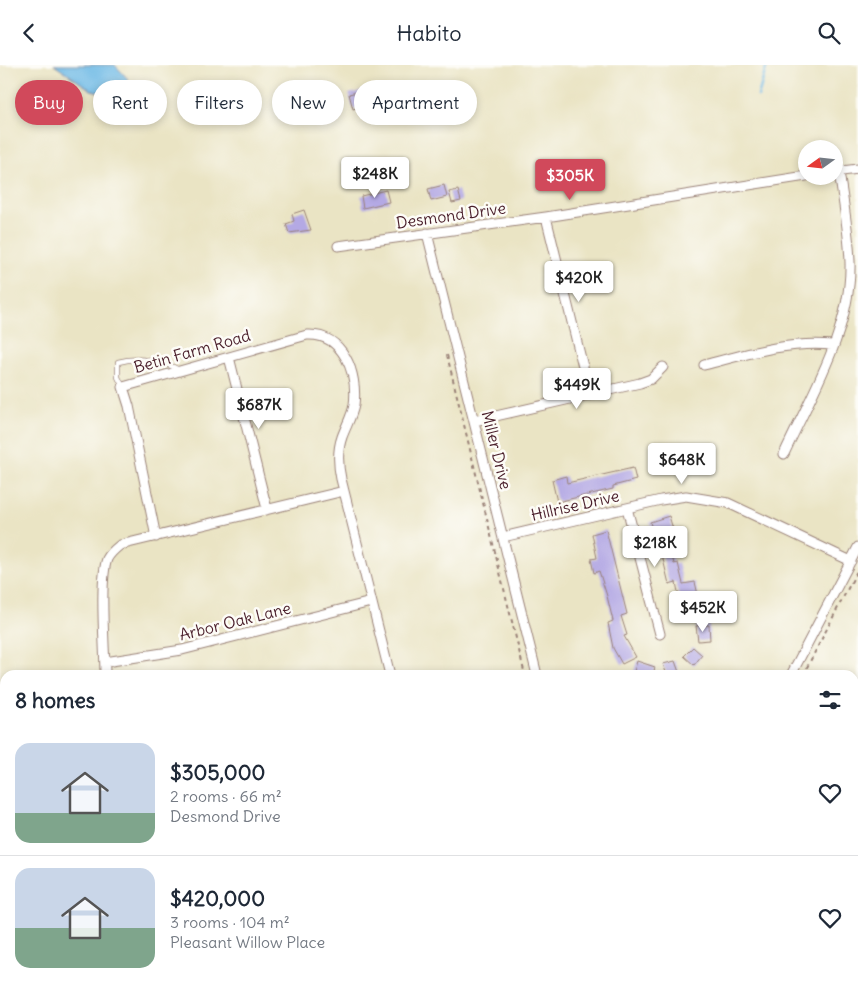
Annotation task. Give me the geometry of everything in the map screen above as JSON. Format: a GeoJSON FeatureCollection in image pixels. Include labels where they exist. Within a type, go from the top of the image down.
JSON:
{"type":"FeatureCollection","features":[{"type":"Feature","properties":{"kind":"street"},"geometry":{"type":"LineString","coordinates":[[843,171],[858,169]]}},
{"type":"Feature","properties":{"kind":"street","name":"Desmond Drive"},"geometry":{"type":"LineString","coordinates":[[338,246],[546,217],[798,177]]}},
{"type":"Feature","properties":{"kind":"street"},"geometry":{"type":"LineString","coordinates":[[784,454],[832,345],[844,311],[850,263],[839,185]]}},
{"type":"Feature","properties":{"kind":"street"},"geometry":{"type":"LineString","coordinates":[[546,217],[590,395]]}},
{"type":"Feature","properties":{"kind":"street","name":"Miller Drive"},"geometry":{"type":"LineString","coordinates":[[427,233],[535,670]]}},
{"type":"Feature","properties":{"kind":"street","name":"Betin Farm Road"},"geometry":{"type":"LineString","coordinates":[[156,537],[123,387],[307,335],[325,337],[340,347],[348,360],[354,397],[352,415],[339,450],[338,465],[389,670]]}},
{"type":"Feature","properties":{"kind":"street"},"geometry":{"type":"LineString","coordinates":[[704,365],[766,349],[812,343],[832,345]]}},
{"type":"Feature","properties":{"kind":"street"},"geometry":{"type":"LineString","coordinates":[[229,357],[267,509]]}},
{"type":"Feature","properties":{"kind":"street"},"geometry":{"type":"LineString","coordinates":[[474,421],[652,379],[663,367]]}},
{"type":"Feature","properties":{"kind":"street"},"geometry":{"type":"LineString","coordinates":[[105,670],[104,588],[107,560],[111,552],[120,545],[344,491]]}},
{"type":"Feature","properties":{"kind":"street","name":"Hillrise Drive"},"geometry":{"type":"LineString","coordinates":[[503,537],[686,496],[728,503],[851,561]]}},
{"type":"Feature","properties":{"kind":"street"},"geometry":{"type":"LineString","coordinates":[[627,508],[660,634]]}},
{"type":"Feature","properties":{"kind":"street"},"geometry":{"type":"LineString","coordinates":[[794,670],[858,547]]}},
{"type":"Feature","properties":{"kind":"street","name":"Arbor Oak Lane"},"geometry":{"type":"LineString","coordinates":[[105,662],[182,650],[371,602]]}},
{"type":"Feature","properties":{"kind":"lane"},"geometry":{"type":"LineString","coordinates":[[123,387],[118,377],[118,362],[128,360],[165,361],[179,370]]}},
{"type":"Feature","properties":{"kind":"path"},"geometry":{"type":"LineString","coordinates":[[447,353],[524,670]]}},
{"type":"Feature","properties":{"kind":"path"},"geometry":{"type":"LineString","coordinates":[[806,670],[858,569]]}},
{"type":"Feature","properties":{"kind":"water"},"geometry":{"type":"Polygon","coordinates":[[[54,65],[115,65],[128,79],[93,80],[93,90],[83,85],[83,80],[76,80],[54,65]]]}},
{"type":"Feature","properties":{"kind":"building"},"geometry":{"type":"Polygon","coordinates":[[[354,93],[354,109],[353,109],[349,94],[354,93]]]}},
{"type":"Feature","properties":{"kind":"building"},"geometry":{"type":"Polygon","coordinates":[[[444,185],[447,197],[431,201],[428,189],[444,185]]]}},
{"type":"Feature","properties":{"kind":"building"},"geometry":{"type":"Polygon","coordinates":[[[386,190],[389,202],[363,208],[361,196],[386,190]]]}},
{"type":"Feature","properties":{"kind":"building"},"geometry":{"type":"Polygon","coordinates":[[[458,190],[461,201],[452,203],[449,192],[458,190]]]}},
{"type":"Feature","properties":{"kind":"building"},"geometry":{"type":"Polygon","coordinates":[[[304,210],[311,230],[289,233],[286,224],[294,221],[292,214],[304,210]]]}},
{"type":"Feature","properties":{"kind":"building"},"geometry":{"type":"Polygon","coordinates":[[[633,468],[636,480],[613,486],[613,489],[557,502],[552,480],[566,476],[567,483],[633,468]]]}},
{"type":"Feature","properties":{"kind":"building"},"geometry":{"type":"Polygon","coordinates":[[[669,516],[673,529],[666,531],[674,564],[678,563],[683,584],[695,582],[699,599],[680,603],[676,582],[669,584],[662,555],[659,555],[650,522],[669,516]]]}},
{"type":"Feature","properties":{"kind":"building"},"geometry":{"type":"Polygon","coordinates":[[[606,530],[627,614],[621,616],[627,635],[624,636],[636,657],[622,664],[613,648],[608,623],[613,621],[607,596],[599,571],[594,573],[591,559],[597,558],[592,534],[606,530]]]}},
{"type":"Feature","properties":{"kind":"building"},"geometry":{"type":"Polygon","coordinates":[[[712,599],[716,617],[703,620],[699,602],[712,599]]]}},
{"type":"Feature","properties":{"kind":"building"},"geometry":{"type":"Polygon","coordinates":[[[709,625],[710,640],[698,641],[696,626],[709,625]]]}},
{"type":"Feature","properties":{"kind":"building"},"geometry":{"type":"Polygon","coordinates":[[[693,647],[702,655],[694,665],[684,656],[693,647]]]}},
{"type":"Feature","properties":{"kind":"building"},"geometry":{"type":"Polygon","coordinates":[[[637,661],[655,667],[654,670],[634,670],[637,661]]]}},
{"type":"Feature","properties":{"kind":"building"},"geometry":{"type":"Polygon","coordinates":[[[675,661],[678,670],[665,670],[663,664],[675,661]]]}},
{"type":"Feature","properties":{"kind":"waterway"},"geometry":{"type":"LineString","coordinates":[[758,96],[767,65]]}}]}
